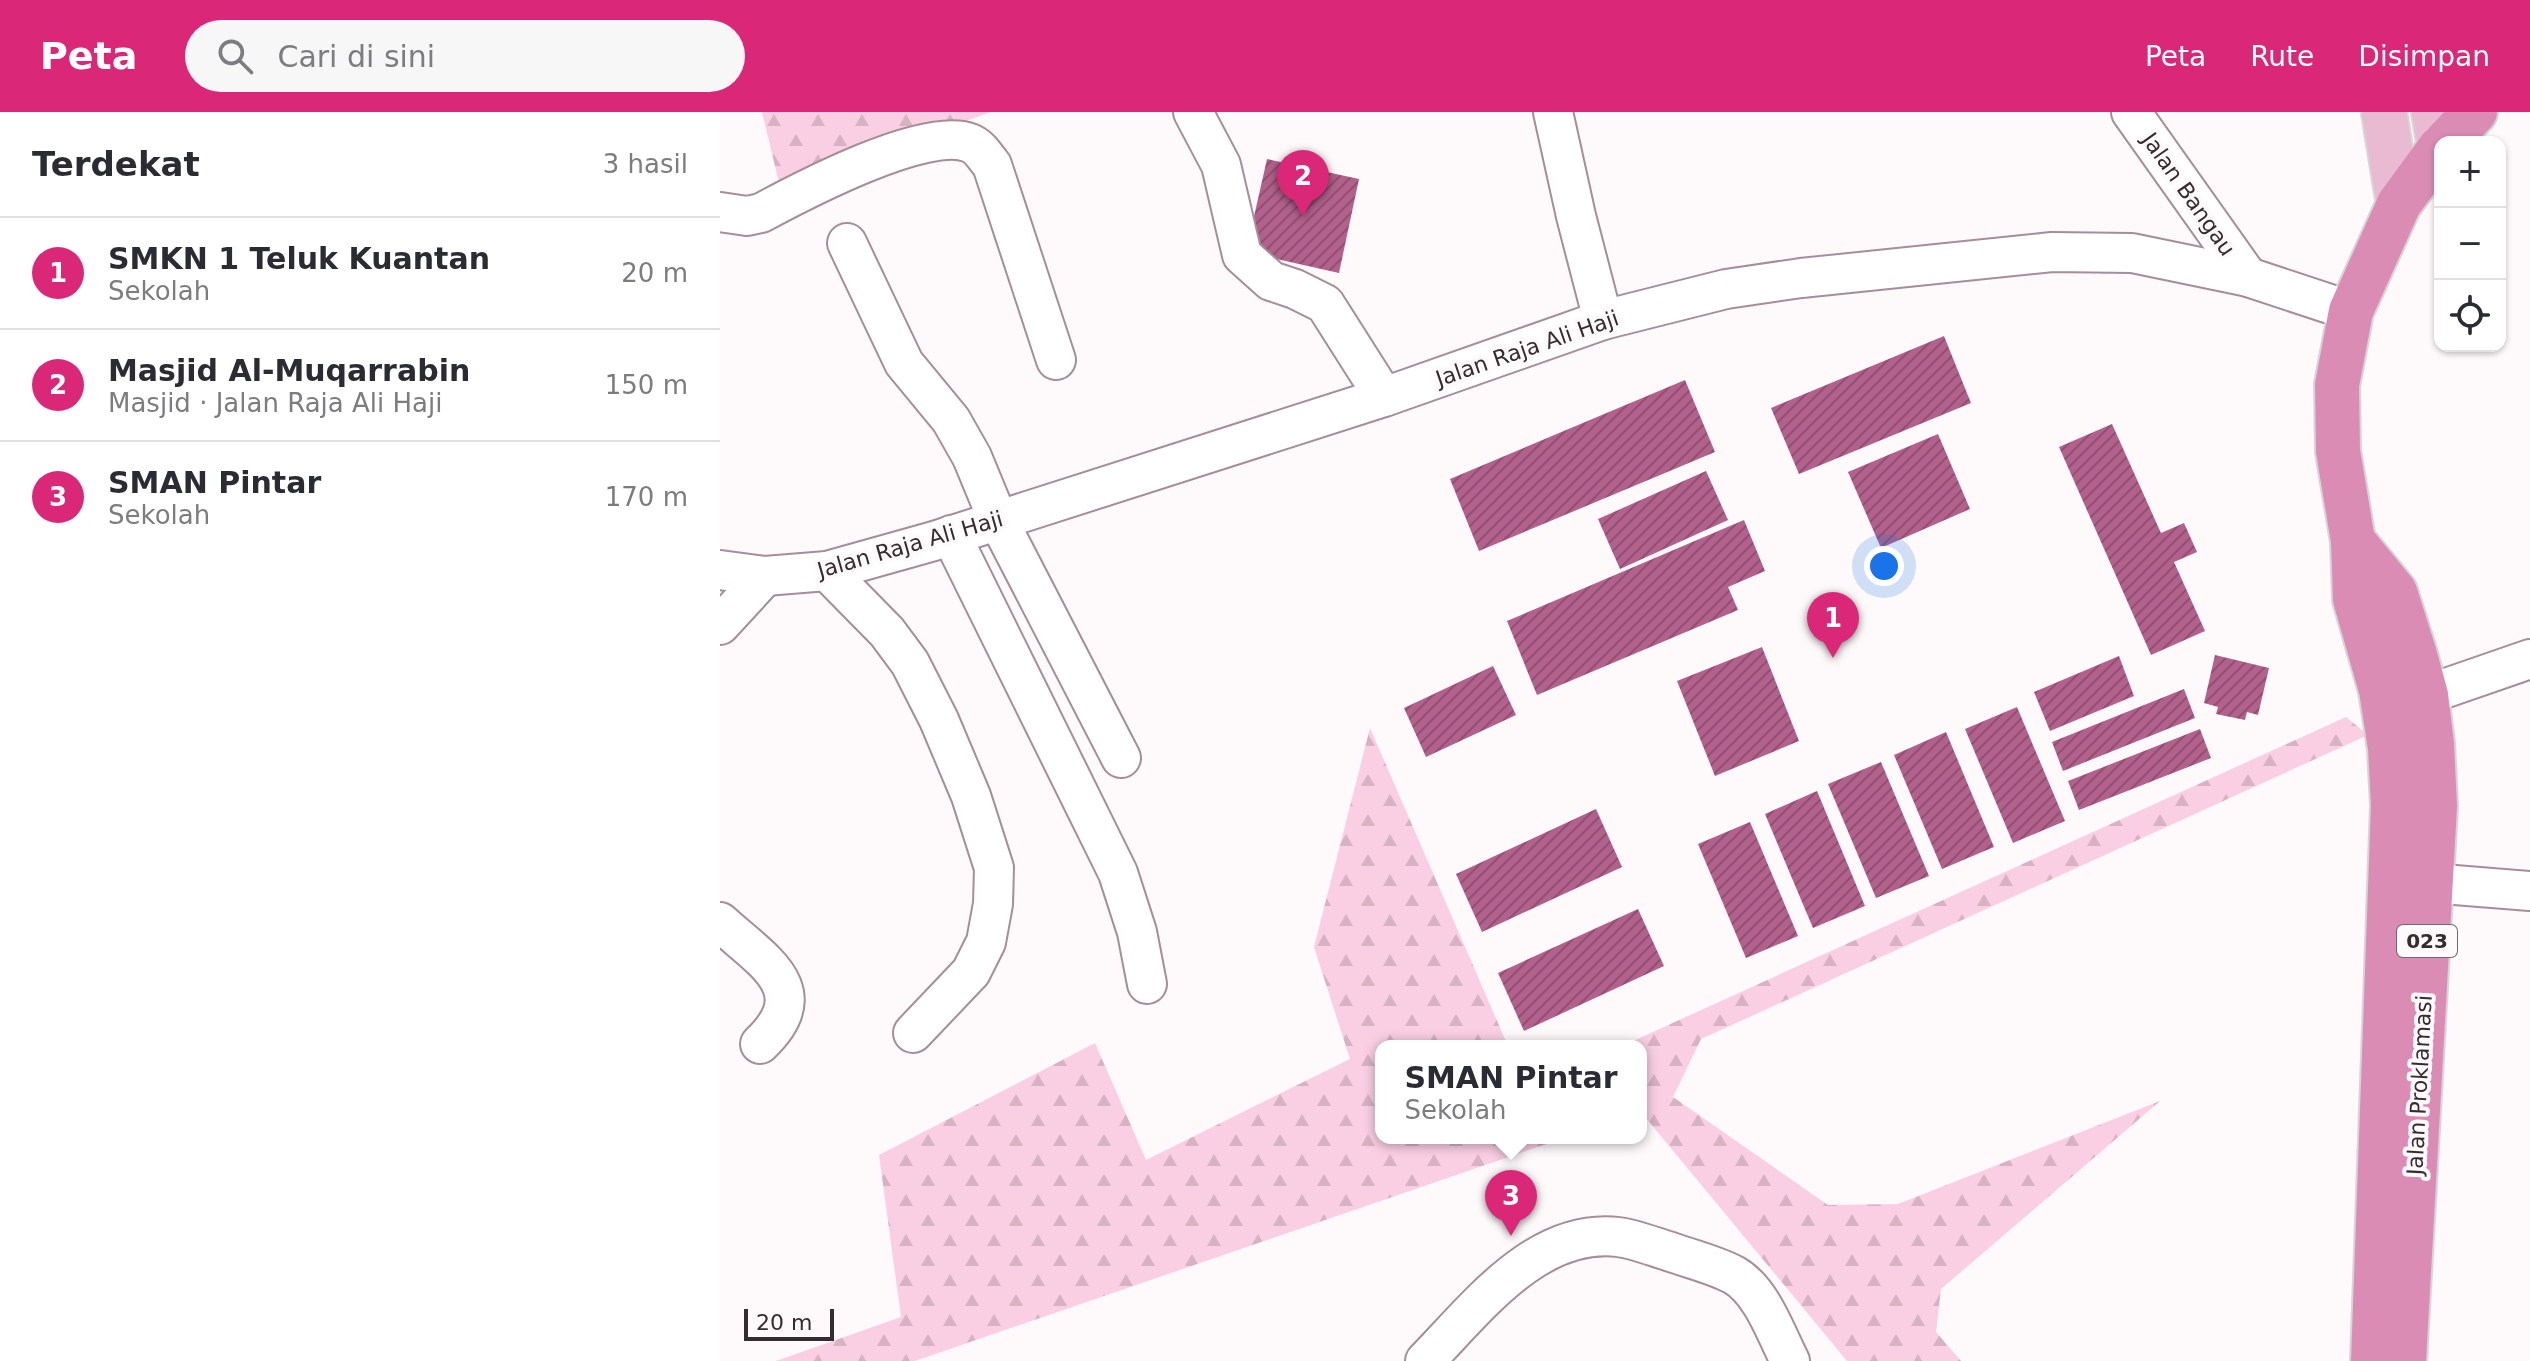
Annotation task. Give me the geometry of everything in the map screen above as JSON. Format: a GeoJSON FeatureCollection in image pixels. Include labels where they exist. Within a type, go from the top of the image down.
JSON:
{"type":"FeatureCollection","features":[{"type":"Feature","properties":{"kind":"highway"},"geometry":{"type":"LineString","coordinates":[[2452,136],[2475,112]]}},
{"type":"Feature","properties":{"kind":"highway","name":"Jalan Proklamasi"},"geometry":{"type":"LineString","coordinates":[[2404,1361],[2430,883],[2414,805],[2390,748],[2381,690],[2355,599],[2353,541],[2338,451],[2337,385],[2351,311],[2399,204],[2434,156]]}},
{"type":"Feature","properties":{"kind":"highway","name":"Jalan Proklamasi"},"geometry":{"type":"LineString","coordinates":[[2353,541],[2395,592],[2426,695],[2432,744],[2414,805],[2373,1361]]}},
{"type":"Feature","properties":{"kind":"main road"},"geometry":{"type":"LineString","coordinates":[[2384,112],[2399,204]]}},
{"type":"Feature","properties":{"kind":"main road"},"geometry":{"type":"LineString","coordinates":[[2434,112],[2438,136]]}},
{"type":"Feature","properties":{"kind":"street"},"geometry":{"type":"LineString","coordinates":[[1193,112],[1221,165],[1242,255],[1271,281],[1325,304],[1384,397]]}},
{"type":"Feature","properties":{"kind":"street"},"geometry":{"type":"LineString","coordinates":[[1553,112],[1603,320]]}},
{"type":"Feature","properties":{"kind":"street","name":"Jalan Bangau"},"geometry":{"type":"LineString","coordinates":[[2131,112],[2248,277]]}},
{"type":"Feature","properties":{"kind":"street"},"geometry":{"type":"LineString","coordinates":[[720,212],[747,216],[761,213],[852,168],[924,143],[970,143],[980,149],[992,165],[1056,360]]}},
{"type":"Feature","properties":{"kind":"street"},"geometry":{"type":"LineString","coordinates":[[847,243],[904,363],[951,420],[972,457],[998,520],[1121,758]]}},
{"type":"Feature","properties":{"kind":"street","name":"Jalan Raja Ali Haji"},"geometry":{"type":"LineString","coordinates":[[720,570],[765,576],[827,571],[951,535],[1384,397],[1603,320],[1726,289],[1886,268],[2052,252],[2132,253],[2248,277],[2351,311]]}},
{"type":"Feature","properties":{"kind":"street"},"geometry":{"type":"LineString","coordinates":[[951,535],[1118,873],[1137,932],[1147,984]]}},
{"type":"Feature","properties":{"kind":"street"},"geometry":{"type":"LineString","coordinates":[[827,571],[887,632],[910,663],[939,720],[971,796],[994,868],[993,904],[986,942],[971,972],[913,1033]]}},
{"type":"Feature","properties":{"kind":"street"},"geometry":{"type":"LineString","coordinates":[[720,625],[765,576]]}},
{"type":"Feature","properties":{"kind":"street"},"geometry":{"type":"LineString","coordinates":[[2426,695],[2530,659]]}},
{"type":"Feature","properties":{"kind":"street"},"geometry":{"type":"LineString","coordinates":[[2430,883],[2530,891]]}},
{"type":"Feature","properties":{"kind":"street"},"geometry":{"type":"LineString","coordinates":[[720,922],[782,981],[785,1011],[774,1031],[760,1044]]}},
{"type":"Feature","properties":{"kind":"street"},"geometry":{"type":"LineString","coordinates":[[1425,1361],[1521,1266],[1569,1241],[1596,1236],[1621,1237],[1736,1276],[1756,1297],[1790,1361]]}},
{"type":"Feature","properties":{"kind":"green space"},"geometry":{"type":"Polygon","coordinates":[[[762,112],[991,112],[780,187],[762,112]]]}},
{"type":"Feature","properties":{"kind":"green space"},"geometry":{"type":"Polygon","coordinates":[[[2346,717],[2368,735],[1701,1039],[1673,1097],[1828,1205],[1898,1204],[2160,1101],[1941,1289],[1936,1332],[1961,1361],[1847,1361],[1647,1119],[1647,1040],[1635,1040],[2346,717]]]}},
{"type":"Feature","properties":{"kind":"green space"},"geometry":{"type":"Polygon","coordinates":[[[1370,728],[1505,1040],[1375,1040],[1375,1144],[1547,1144],[915,1361],[776,1361],[901,1317],[879,1155],[1095,1043],[1146,1160],[1350,1059],[1314,947],[1370,728]]]}},
{"type":"Feature","properties":{"kind":"building"},"geometry":{"type":"Polygon","coordinates":[[[1267,159],[1359,179],[1339,273],[1246,252],[1267,159]]]}},
{"type":"Feature","properties":{"kind":"building"},"geometry":{"type":"Polygon","coordinates":[[[1944,336],[1971,403],[1799,474],[1771,408],[1944,336]]]}},
{"type":"Feature","properties":{"kind":"building"},"geometry":{"type":"Polygon","coordinates":[[[1685,380],[1715,452],[1479,551],[1450,479],[1685,380]]]}},
{"type":"Feature","properties":{"kind":"building"},"geometry":{"type":"Polygon","coordinates":[[[2112,424],[2161,533],[2184,523],[2197,552],[2174,562],[2205,631],[2151,655],[2059,447],[2112,424]]]}},
{"type":"Feature","properties":{"kind":"building"},"geometry":{"type":"Polygon","coordinates":[[[1938,434],[1970,509],[1881,548],[1848,472],[1938,434]]]}},
{"type":"Feature","properties":{"kind":"building"},"geometry":{"type":"Polygon","coordinates":[[[1706,471],[1728,520],[1620,569],[1598,519],[1706,471]]]}},
{"type":"Feature","properties":{"kind":"building"},"geometry":{"type":"Polygon","coordinates":[[[1744,520],[1765,571],[1728,587],[1738,610],[1537,695],[1507,621],[1744,520]]]}},
{"type":"Feature","properties":{"kind":"building"},"geometry":{"type":"Polygon","coordinates":[[[1762,647],[1799,741],[1715,776],[1677,681],[1762,647]]]}},
{"type":"Feature","properties":{"kind":"building"},"geometry":{"type":"Polygon","coordinates":[[[2215,655],[2269,668],[2258,715],[2247,712],[2245,720],[2216,714],[2218,707],[2204,703],[2215,655]]]}},
{"type":"Feature","properties":{"kind":"building"},"geometry":{"type":"Polygon","coordinates":[[[2119,656],[2134,696],[2050,731],[2034,692],[2119,656]]]}},
{"type":"Feature","properties":{"kind":"building"},"geometry":{"type":"Polygon","coordinates":[[[1493,666],[1516,715],[1426,757],[1404,708],[1493,666]]]}},
{"type":"Feature","properties":{"kind":"building"},"geometry":{"type":"Polygon","coordinates":[[[2184,689],[2195,718],[2063,771],[2052,742],[2184,689]]]}},
{"type":"Feature","properties":{"kind":"building"},"geometry":{"type":"Polygon","coordinates":[[[2017,707],[2065,821],[2013,843],[1965,729],[2017,707]]]}},
{"type":"Feature","properties":{"kind":"building"},"geometry":{"type":"Polygon","coordinates":[[[2200,729],[2211,758],[2079,810],[2068,781],[2200,729]]]}},
{"type":"Feature","properties":{"kind":"building"},"geometry":{"type":"Polygon","coordinates":[[[1946,732],[1994,847],[1942,869],[1894,755],[1946,732]]]}},
{"type":"Feature","properties":{"kind":"building"},"geometry":{"type":"Polygon","coordinates":[[[1881,762],[1929,876],[1876,898],[1828,784],[1881,762]]]}},
{"type":"Feature","properties":{"kind":"building"},"geometry":{"type":"Polygon","coordinates":[[[1817,791],[1865,906],[1813,928],[1765,814],[1817,791]]]}},
{"type":"Feature","properties":{"kind":"building"},"geometry":{"type":"Polygon","coordinates":[[[1596,809],[1622,867],[1482,932],[1456,874],[1596,809]]]}},
{"type":"Feature","properties":{"kind":"building"},"geometry":{"type":"Polygon","coordinates":[[[1750,822],[1798,936],[1746,958],[1698,844],[1750,822]]]}},
{"type":"Feature","properties":{"kind":"building"},"geometry":{"type":"Polygon","coordinates":[[[1638,909],[1664,966],[1524,1031],[1498,973],[1638,909]]]}},
{"type":"Feature","properties":{"kind":"place","name":"Masjid Al-Muqarrabin"},"geometry":{"type":"Point","coordinates":[1303,216]}},
{"type":"Feature","properties":{"kind":"place","name":"SMKN 1 Teluk Kuantan"},"geometry":{"type":"Point","coordinates":[1833,658]}},
{"type":"Feature","properties":{"kind":"place","name":"SMAN Pintar"},"geometry":{"type":"Point","coordinates":[1511,1236]}}]}
